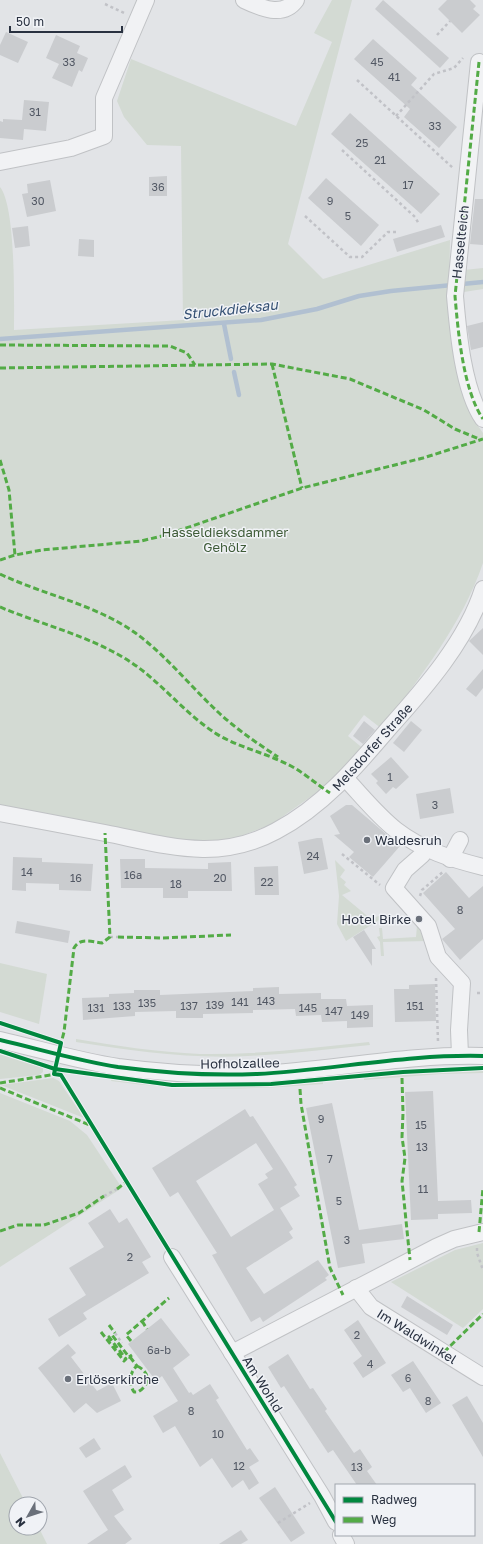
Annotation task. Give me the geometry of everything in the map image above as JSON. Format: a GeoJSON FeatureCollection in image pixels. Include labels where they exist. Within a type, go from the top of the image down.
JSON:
{"type":"FeatureCollection","features":[{"type":"Feature","properties":{"kind":"street"},"geometry":{"type":"LineString","coordinates":[[0,162],[71,148],[104,136],[104,98],[146,0]]}},
{"type":"Feature","properties":{"kind":"street"},"geometry":{"type":"LineString","coordinates":[[244,0],[258,6],[279,10],[291,5],[296,0]]}},
{"type":"Feature","properties":{"kind":"street","name":"Hasselteich"},"geometry":{"type":"LineString","coordinates":[[471,60],[468,175],[456,274],[455,296],[458,329],[469,384],[475,405],[483,419]]}},
{"type":"Feature","properties":{"kind":"street","name":"Melsdorfer Straße"},"geometry":{"type":"LineString","coordinates":[[0,813],[163,846],[186,849],[210,850],[234,846],[276,832],[294,821],[346,779],[438,671],[471,617],[483,589]]}},
{"type":"Feature","properties":{"kind":"street"},"geometry":{"type":"LineString","coordinates":[[346,779],[395,829],[430,851],[450,859],[483,867]]}},
{"type":"Feature","properties":{"kind":"street"},"geometry":{"type":"LineString","coordinates":[[450,859],[460,840]]}},
{"type":"Feature","properties":{"kind":"street"},"geometry":{"type":"LineString","coordinates":[[430,851],[422,855],[406,870],[394,888],[428,926],[438,957],[462,984],[459,1030],[460,1055]]}},
{"type":"Feature","properties":{"kind":"street","name":"Hofholzallee"},"geometry":{"type":"LineString","coordinates":[[0,1040],[117,1066],[174,1073],[256,1074],[460,1055],[483,1056]]}},
{"type":"Feature","properties":{"kind":"street"},"geometry":{"type":"LineString","coordinates":[[232,1353],[454,1239],[481,1232]]}},
{"type":"Feature","properties":{"kind":"street","name":"Am Wohld"},"geometry":{"type":"LineString","coordinates":[[172,1257],[322,1496],[335,1520]]}},
{"type":"Feature","properties":{"kind":"street","name":"Im Waldwinkel"},"geometry":{"type":"LineString","coordinates":[[356,1288],[372,1307],[483,1377]]}},
{"type":"Feature","properties":{"kind":"path"},"geometry":{"type":"LineString","coordinates":[[105,4],[138,19]]}},
{"type":"Feature","properties":{"kind":"path"},"geometry":{"type":"LineString","coordinates":[[437,35],[450,21]]}},
{"type":"Feature","properties":{"kind":"path"},"geometry":{"type":"LineString","coordinates":[[396,116],[434,74],[454,68],[471,60]]}},
{"type":"Feature","properties":{"kind":"path"},"geometry":{"type":"LineString","coordinates":[[357,80],[457,172],[468,175]]}},
{"type":"Feature","properties":{"kind":"path"},"geometry":{"type":"LineString","coordinates":[[342,150],[415,217],[419,224]]}},
{"type":"Feature","properties":{"kind":"path"},"geometry":{"type":"LineString","coordinates":[[305,216],[350,257],[362,257],[388,232],[396,232]]}},
{"type":"Feature","properties":{"kind":"path"},"geometry":{"type":"LineString","coordinates":[[414,911],[422,890],[446,870],[450,859]]}},
{"type":"Feature","properties":{"kind":"path"},"geometry":{"type":"LineString","coordinates":[[110,937],[118,937]]}},
{"type":"Feature","properties":{"kind":"path"},"geometry":{"type":"LineString","coordinates":[[441,1057],[438,1036],[435,978],[456,977]]}},
{"type":"Feature","properties":{"kind":"path"},"geometry":{"type":"LineString","coordinates":[[104,1196],[117,1189]]}},
{"type":"Feature","properties":{"kind":"path"},"geometry":{"type":"LineString","coordinates":[[481,1232],[477,1253],[483,1270]]}},
{"type":"Feature","properties":{"kind":"path"},"geometry":{"type":"LineString","coordinates":[[115,1333],[122,1343]]}},
{"type":"Feature","properties":{"kind":"path"},"geometry":{"type":"LineString","coordinates":[[278,1523],[322,1496]]}},
{"type":"Feature","properties":{"kind":"green space","name":"Hasseldieksdammer Gehölz"},"geometry":{"type":"Polygon","coordinates":[[[332,0],[352,0],[288,244],[323,279],[450,240],[449,298],[466,401],[476,423],[483,433],[483,563],[474,586],[452,629],[425,670],[382,729],[364,715],[348,736],[365,750],[343,774],[272,824],[233,839],[209,843],[185,841],[0,805],[0,187],[5,198],[9,214],[11,234],[14,278],[14,330],[183,320],[181,146],[147,145],[124,117],[117,101],[131,59],[296,126],[332,42],[314,33],[332,0]]]}},
{"type":"Feature","properties":{"kind":"green space"},"geometry":{"type":"Polygon","coordinates":[[[483,268],[483,289],[464,292],[464,270],[483,268]]]}},
{"type":"Feature","properties":{"kind":"green space"},"geometry":{"type":"Polygon","coordinates":[[[335,860],[345,870],[340,877],[346,882],[344,885],[351,891],[342,895],[371,919],[381,915],[382,918],[346,941],[337,924],[339,896],[335,860]]]}},
{"type":"Feature","properties":{"kind":"green space"},"geometry":{"type":"Polygon","coordinates":[[[417,926],[428,941],[383,942],[384,956],[381,956],[380,942],[377,937],[380,936],[379,928],[382,928],[383,939],[416,937],[417,926]]]}},
{"type":"Feature","properties":{"kind":"green space"},"geometry":{"type":"Polygon","coordinates":[[[0,963],[47,974],[39,1024],[0,1012],[0,963]]]}},
{"type":"Feature","properties":{"kind":"green space"},"geometry":{"type":"Polygon","coordinates":[[[76,1039],[169,1052],[200,1054],[263,1052],[369,1042],[370,1045],[294,1053],[226,1057],[162,1054],[76,1042],[76,1039]]]}},
{"type":"Feature","properties":{"kind":"green space"},"geometry":{"type":"Polygon","coordinates":[[[0,1054],[43,1066],[43,1072],[39,1075],[0,1079],[0,1054]]]}},
{"type":"Feature","properties":{"kind":"green space"},"geometry":{"type":"Polygon","coordinates":[[[440,1070],[483,1070],[483,1073],[441,1074],[364,1080],[364,1077],[440,1070]]]}},
{"type":"Feature","properties":{"kind":"green space"},"geometry":{"type":"Polygon","coordinates":[[[53,1078],[59,1081],[84,1118],[1,1085],[53,1078]]]}},
{"type":"Feature","properties":{"kind":"green space"},"geometry":{"type":"Polygon","coordinates":[[[112,1078],[138,1082],[191,1086],[270,1085],[323,1081],[323,1084],[243,1088],[190,1088],[164,1087],[111,1081],[112,1078]]]}},
{"type":"Feature","properties":{"kind":"green space"},"geometry":{"type":"Polygon","coordinates":[[[0,1093],[70,1121],[87,1135],[122,1188],[0,1267],[0,1093]]]}},
{"type":"Feature","properties":{"kind":"green space"},"geometry":{"type":"Polygon","coordinates":[[[483,1243],[483,1309],[463,1328],[391,1282],[455,1250],[483,1243]]]}},
{"type":"Feature","properties":{"kind":"green space"},"geometry":{"type":"Polygon","coordinates":[[[0,1453],[22,1496],[8,1496],[8,1536],[43,1536],[47,1544],[0,1544],[0,1453]]]}},
{"type":"Feature","properties":{"kind":"building"},"geometry":{"type":"Polygon","coordinates":[[[383,0],[449,58],[440,68],[375,9],[383,0]]]}},
{"type":"Feature","properties":{"kind":"building"},"geometry":{"type":"Polygon","coordinates":[[[447,0],[470,0],[476,6],[473,9],[480,15],[462,33],[438,9],[447,0]]]}},
{"type":"Feature","properties":{"kind":"building"},"geometry":{"type":"Polygon","coordinates":[[[6,32],[28,42],[18,63],[0,55],[0,45],[6,32]]]}},
{"type":"Feature","properties":{"kind":"building"},"geometry":{"type":"Polygon","coordinates":[[[56,35],[80,46],[77,53],[88,58],[82,72],[79,70],[72,87],[52,78],[59,64],[46,58],[56,35]]]}},
{"type":"Feature","properties":{"kind":"building"},"geometry":{"type":"Polygon","coordinates":[[[373,39],[417,78],[411,85],[457,127],[439,148],[404,117],[410,109],[354,59],[373,39]]]}},
{"type":"Feature","properties":{"kind":"building"},"geometry":{"type":"Polygon","coordinates":[[[24,100],[49,102],[46,131],[24,129],[23,140],[0,138],[0,121],[3,122],[3,119],[22,120],[24,100]]]}},
{"type":"Feature","properties":{"kind":"building"},"geometry":{"type":"Polygon","coordinates":[[[350,113],[440,194],[421,214],[331,134],[350,113]]]}},
{"type":"Feature","properties":{"kind":"building"},"geometry":{"type":"Polygon","coordinates":[[[167,176],[167,196],[149,196],[149,177],[167,176]]]}},
{"type":"Feature","properties":{"kind":"building"},"geometry":{"type":"Polygon","coordinates":[[[326,178],[379,225],[361,246],[308,198],[326,178]]]}},
{"type":"Feature","properties":{"kind":"building"},"geometry":{"type":"Polygon","coordinates":[[[50,180],[56,211],[27,217],[22,194],[28,193],[27,184],[50,180]]]}},
{"type":"Feature","properties":{"kind":"building"},"geometry":{"type":"Polygon","coordinates":[[[475,199],[483,199],[483,245],[470,244],[475,199]]]}},
{"type":"Feature","properties":{"kind":"building"},"geometry":{"type":"Polygon","coordinates":[[[441,225],[445,237],[397,252],[393,239],[441,225]]]}},
{"type":"Feature","properties":{"kind":"building"},"geometry":{"type":"Polygon","coordinates":[[[28,226],[30,246],[15,248],[12,228],[28,226]]]}},
{"type":"Feature","properties":{"kind":"building"},"geometry":{"type":"Polygon","coordinates":[[[79,239],[94,240],[94,257],[78,256],[79,239]]]}},
{"type":"Feature","properties":{"kind":"building"},"geometry":{"type":"Polygon","coordinates":[[[483,322],[483,347],[471,350],[467,326],[483,322]]]}},
{"type":"Feature","properties":{"kind":"building"},"geometry":{"type":"Polygon","coordinates":[[[483,628],[483,655],[469,641],[483,628]]]}},
{"type":"Feature","properties":{"kind":"building"},"geometry":{"type":"Polygon","coordinates":[[[483,669],[483,688],[476,697],[466,689],[483,669]]]}},
{"type":"Feature","properties":{"kind":"building"},"geometry":{"type":"Polygon","coordinates":[[[364,721],[375,730],[363,744],[353,736],[364,721]]]}},
{"type":"Feature","properties":{"kind":"building"},"geometry":{"type":"Polygon","coordinates":[[[411,721],[422,730],[404,752],[393,743],[411,721]]]}},
{"type":"Feature","properties":{"kind":"building"},"geometry":{"type":"Polygon","coordinates":[[[391,757],[409,777],[396,789],[393,787],[386,794],[376,783],[378,781],[371,774],[391,757]]]}},
{"type":"Feature","properties":{"kind":"building"},"geometry":{"type":"Polygon","coordinates":[[[450,788],[454,813],[420,819],[416,794],[450,788]]]}},
{"type":"Feature","properties":{"kind":"building","name":"Waldesruh"},"geometry":{"type":"Polygon","coordinates":[[[346,805],[352,805],[400,846],[373,877],[349,857],[354,852],[334,835],[340,834],[330,816],[346,805]]]}},
{"type":"Feature","properties":{"kind":"building"},"geometry":{"type":"Polygon","coordinates":[[[322,838],[328,869],[304,874],[298,842],[322,838]]]}},
{"type":"Feature","properties":{"kind":"building"},"geometry":{"type":"Polygon","coordinates":[[[13,857],[42,858],[42,862],[93,864],[91,891],[59,890],[59,884],[26,883],[26,891],[12,890],[13,857]]]}},
{"type":"Feature","properties":{"kind":"building"},"geometry":{"type":"Polygon","coordinates":[[[120,859],[145,859],[145,868],[208,869],[208,863],[231,862],[232,891],[188,891],[188,898],[163,898],[163,888],[121,888],[120,859]]]}},
{"type":"Feature","properties":{"kind":"building"},"geometry":{"type":"Polygon","coordinates":[[[278,866],[279,895],[255,895],[254,867],[278,866]]]}},
{"type":"Feature","properties":{"kind":"building"},"geometry":{"type":"Polygon","coordinates":[[[446,872],[469,898],[483,886],[483,939],[460,960],[442,939],[455,929],[423,893],[446,872]]]}},
{"type":"Feature","properties":{"kind":"building"},"geometry":{"type":"Polygon","coordinates":[[[17,921],[70,931],[68,943],[15,933],[17,921]]]}},
{"type":"Feature","properties":{"kind":"building"},"geometry":{"type":"Polygon","coordinates":[[[364,930],[376,949],[372,949],[372,966],[353,937],[364,930]]]}},
{"type":"Feature","properties":{"kind":"building"},"geometry":{"type":"Polygon","coordinates":[[[435,984],[436,1021],[395,1022],[394,989],[409,989],[409,985],[435,984]]]}},
{"type":"Feature","properties":{"kind":"building"},"geometry":{"type":"Polygon","coordinates":[[[279,987],[279,994],[321,993],[321,999],[346,999],[347,1006],[373,1005],[373,1027],[347,1028],[347,1021],[322,1022],[321,1015],[296,1016],[295,1009],[253,1010],[253,1013],[203,1014],[203,1018],[176,1018],[176,1011],[135,1012],[135,1016],[83,1020],[82,998],[109,997],[109,994],[134,993],[134,990],[160,990],[160,995],[253,991],[253,988],[279,987]]]}},
{"type":"Feature","properties":{"kind":"building"},"geometry":{"type":"Polygon","coordinates":[[[433,1091],[438,1201],[471,1200],[472,1213],[438,1214],[438,1219],[411,1220],[405,1092],[433,1091]]]}},
{"type":"Feature","properties":{"kind":"building"},"geometry":{"type":"Polygon","coordinates":[[[332,1103],[359,1230],[402,1224],[404,1239],[362,1244],[365,1263],[338,1268],[306,1108],[332,1103]]]}},
{"type":"Feature","properties":{"kind":"building"},"geometry":{"type":"Polygon","coordinates":[[[245,1109],[250,1117],[253,1116],[286,1167],[297,1185],[294,1187],[300,1196],[280,1208],[293,1229],[289,1232],[293,1238],[246,1268],[264,1294],[318,1260],[329,1275],[325,1278],[327,1280],[263,1322],[260,1317],[251,1322],[212,1255],[217,1253],[178,1192],[170,1197],[152,1168],[245,1109]],[[256,1143],[196,1181],[231,1237],[274,1210],[258,1184],[268,1178],[265,1174],[273,1169],[256,1143]]]}},
{"type":"Feature","properties":{"kind":"building"},"geometry":{"type":"Polygon","coordinates":[[[110,1209],[119,1223],[127,1218],[151,1257],[142,1262],[149,1273],[83,1313],[87,1319],[59,1337],[48,1319],[86,1295],[69,1268],[104,1247],[88,1223],[110,1209]]]}},
{"type":"Feature","properties":{"kind":"building"},"geometry":{"type":"Polygon","coordinates":[[[407,1296],[453,1325],[447,1335],[401,1307],[407,1296]]]}},
{"type":"Feature","properties":{"kind":"building"},"geometry":{"type":"Polygon","coordinates":[[[161,1318],[190,1355],[173,1368],[189,1393],[191,1392],[193,1395],[210,1384],[219,1398],[216,1400],[247,1450],[250,1448],[259,1461],[249,1467],[259,1483],[249,1490],[243,1480],[232,1488],[212,1458],[200,1467],[175,1426],[163,1433],[153,1416],[178,1401],[162,1376],[156,1381],[128,1344],[161,1318]]]}},
{"type":"Feature","properties":{"kind":"building"},"geometry":{"type":"Polygon","coordinates":[[[358,1320],[386,1363],[363,1378],[353,1363],[362,1356],[344,1330],[358,1320]]]}},
{"type":"Feature","properties":{"kind":"building","name":"Erlöserkirche"},"geometry":{"type":"Polygon","coordinates":[[[68,1344],[76,1353],[71,1357],[97,1391],[112,1383],[121,1401],[97,1413],[86,1403],[74,1413],[38,1368],[68,1344]]]}},
{"type":"Feature","properties":{"kind":"building"},"geometry":{"type":"Polygon","coordinates":[[[288,1354],[310,1389],[313,1388],[327,1409],[325,1411],[354,1453],[360,1449],[372,1467],[367,1471],[376,1484],[356,1484],[333,1450],[328,1453],[284,1386],[281,1388],[268,1367],[288,1354]]]}},
{"type":"Feature","properties":{"kind":"building"},"geometry":{"type":"Polygon","coordinates":[[[413,1361],[441,1403],[426,1413],[410,1388],[403,1392],[391,1375],[413,1361]]]}},
{"type":"Feature","properties":{"kind":"building"},"geometry":{"type":"Polygon","coordinates":[[[467,1396],[483,1423],[483,1457],[452,1405],[467,1396]]]}},
{"type":"Feature","properties":{"kind":"building"},"geometry":{"type":"Polygon","coordinates":[[[94,1438],[101,1449],[86,1458],[79,1448],[94,1438]]]}},
{"type":"Feature","properties":{"kind":"building"},"geometry":{"type":"Polygon","coordinates":[[[125,1465],[132,1477],[112,1490],[124,1510],[114,1516],[132,1539],[125,1544],[87,1544],[108,1530],[83,1491],[125,1465]]]}},
{"type":"Feature","properties":{"kind":"building"},"geometry":{"type":"Polygon","coordinates":[[[275,1487],[305,1533],[291,1542],[259,1498],[275,1487]]]}},
{"type":"Feature","properties":{"kind":"building"},"geometry":{"type":"Polygon","coordinates":[[[241,1530],[248,1540],[241,1544],[219,1544],[241,1530]]]}},
{"type":"Feature","properties":{"kind":"waterway","name":"Struckdieksau"},"geometry":{"type":"LineString","coordinates":[[0,339],[261,320],[317,309],[359,296],[391,291],[483,282]]}},
{"type":"Feature","properties":{"kind":"waterway"},"geometry":{"type":"LineString","coordinates":[[224,324],[231,359]]}},
{"type":"Feature","properties":{"kind":"waterway"},"geometry":{"type":"LineString","coordinates":[[234,372],[239,395]]}},
{"type":"Feature","properties":{"kind":"marked path"},"geometry":{"type":"LineString","coordinates":[[479,62],[455,296],[460,343],[466,377],[476,407],[483,419]]}},
{"type":"Feature","properties":{"kind":"marked path"},"geometry":{"type":"LineString","coordinates":[[0,345],[170,346],[187,353],[195,365]]}},
{"type":"Feature","properties":{"kind":"marked path"},"geometry":{"type":"LineString","coordinates":[[272,364],[302,488]]}},
{"type":"Feature","properties":{"kind":"marked path"},"geometry":{"type":"LineString","coordinates":[[0,368],[272,364],[350,379],[424,410],[455,429],[479,439]]}},
{"type":"Feature","properties":{"kind":"marked path"},"geometry":{"type":"LineString","coordinates":[[0,560],[15,555],[42,550],[141,541],[166,535],[302,488],[423,458],[483,439]]}},
{"type":"Feature","properties":{"kind":"marked path"},"geometry":{"type":"LineString","coordinates":[[0,460],[9,490],[15,555]]}},
{"type":"Feature","properties":{"kind":"marked path"},"geometry":{"type":"LineString","coordinates":[[0,574],[86,607],[119,622],[156,650],[225,718],[247,736],[278,757]]}},
{"type":"Feature","properties":{"kind":"marked path"},"geometry":{"type":"LineString","coordinates":[[0,607],[82,638],[114,652],[141,669],[196,719],[220,736],[293,767],[330,793]]}},
{"type":"Feature","properties":{"kind":"marked path"},"geometry":{"type":"LineString","coordinates":[[60,1047],[64,1032],[74,948],[83,941],[102,943],[110,937],[105,833]]}},
{"type":"Feature","properties":{"kind":"marked path"},"geometry":{"type":"LineString","coordinates":[[118,937],[163,938],[231,935]]}},
{"type":"Feature","properties":{"kind":"marked path"},"geometry":{"type":"LineString","coordinates":[[0,1083],[57,1074]]}},
{"type":"Feature","properties":{"kind":"marked path"},"geometry":{"type":"LineString","coordinates":[[402,1078],[402,1137],[405,1158],[402,1181],[410,1260]]}},
{"type":"Feature","properties":{"kind":"marked path"},"geometry":{"type":"LineString","coordinates":[[0,1088],[92,1126]]}},
{"type":"Feature","properties":{"kind":"marked path"},"geometry":{"type":"LineString","coordinates":[[300,1089],[301,1104],[330,1268],[343,1295]]}},
{"type":"Feature","properties":{"kind":"marked path"},"geometry":{"type":"LineString","coordinates":[[117,1189],[126,1182]]}},
{"type":"Feature","properties":{"kind":"marked path"},"geometry":{"type":"LineString","coordinates":[[479,1232],[483,1188]]}},
{"type":"Feature","properties":{"kind":"marked path"},"geometry":{"type":"LineString","coordinates":[[0,1231],[18,1225],[44,1225],[79,1213],[104,1196]]}},
{"type":"Feature","properties":{"kind":"marked path"},"geometry":{"type":"LineString","coordinates":[[131,1341],[126,1335],[169,1298]]}},
{"type":"Feature","properties":{"kind":"marked path"},"geometry":{"type":"LineString","coordinates":[[444,1352],[483,1314]]}},
{"type":"Feature","properties":{"kind":"marked path"},"geometry":{"type":"LineString","coordinates":[[142,1321],[147,1329]]}},
{"type":"Feature","properties":{"kind":"marked path"},"geometry":{"type":"LineString","coordinates":[[109,1325],[115,1333]]}},
{"type":"Feature","properties":{"kind":"marked path"},"geometry":{"type":"LineString","coordinates":[[101,1332],[124,1361],[126,1359],[109,1337],[112,1335],[129,1357],[132,1355]]}},
{"type":"Feature","properties":{"kind":"marked path"},"geometry":{"type":"LineString","coordinates":[[130,1357],[137,1366],[131,1375],[131,1386],[134,1392],[138,1392],[142,1389],[147,1382],[144,1371],[137,1366]]}},
{"type":"Feature","properties":{"kind":"cycle path"},"geometry":{"type":"LineString","coordinates":[[0,1023],[61,1043],[54,1074],[61,1075],[335,1520]]}},
{"type":"Feature","properties":{"kind":"cycle path"},"geometry":{"type":"LineString","coordinates":[[0,1040],[118,1067],[205,1074],[257,1074],[427,1057],[483,1056]]}},
{"type":"Feature","properties":{"kind":"cycle path"},"geometry":{"type":"LineString","coordinates":[[0,1051],[55,1069],[172,1085],[271,1084],[403,1072],[483,1068]]}},
{"type":"Feature","properties":{"kind":"place","name":"Waldesruh"},"geometry":{"type":"Point","coordinates":[367,840]}},
{"type":"Feature","properties":{"kind":"place","name":"Hotel Birke"},"geometry":{"type":"Point","coordinates":[419,919]}},
{"type":"Feature","properties":{"kind":"place","name":"Erlöserkirche"},"geometry":{"type":"Point","coordinates":[68,1379]}}]}
